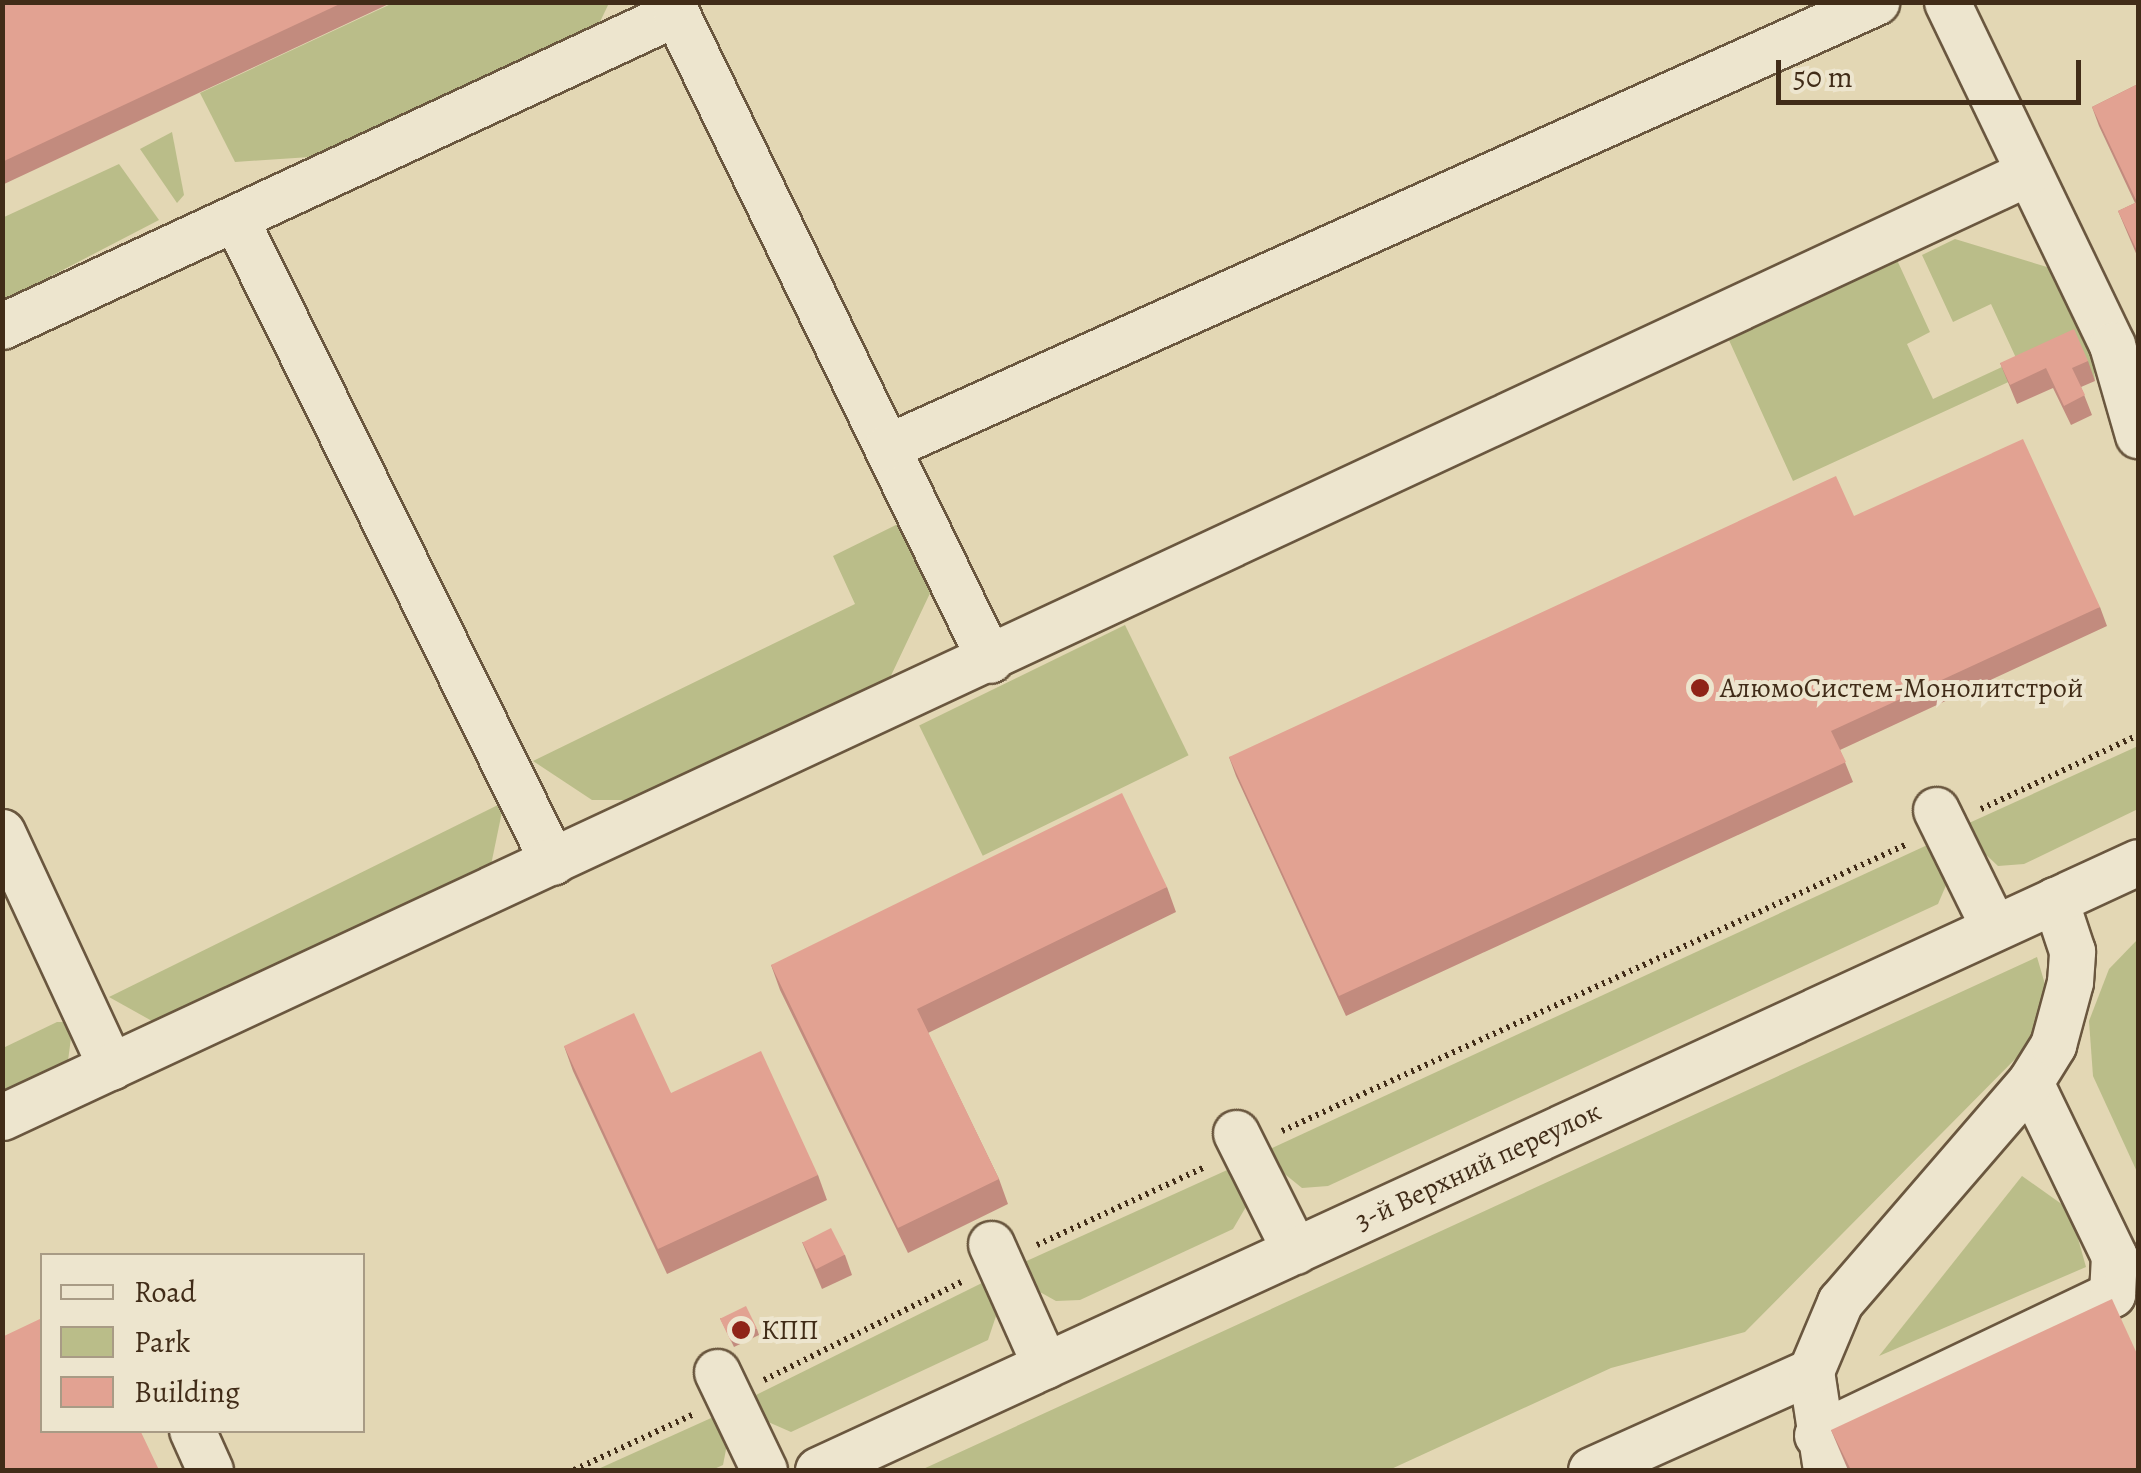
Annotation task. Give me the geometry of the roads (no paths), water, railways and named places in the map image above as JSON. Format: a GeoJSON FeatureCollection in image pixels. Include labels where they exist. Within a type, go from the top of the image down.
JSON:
{"type":"FeatureCollection","features":[{"type":"Feature","properties":{"kind":"street"},"geometry":{"type":"LineString","coordinates":[[887,447],[1876,2]]}},
{"type":"Feature","properties":{"kind":"street"},"geometry":{"type":"LineString","coordinates":[[1947,2],[2112,345],[2138,434]]}},
{"type":"Feature","properties":{"kind":"street"},"geometry":{"type":"LineString","coordinates":[[2,326],[674,8],[990,660]]}},
{"type":"Feature","properties":{"kind":"street"},"geometry":{"type":"LineString","coordinates":[[2,1117],[990,660],[2027,173]]}},
{"type":"Feature","properties":{"kind":"street"},"geometry":{"type":"LineString","coordinates":[[235,218],[553,862]]}},
{"type":"Feature","properties":{"kind":"street"},"geometry":{"type":"LineString","coordinates":[[1940,818],[1992,926]]}},
{"type":"Feature","properties":{"kind":"street"},"geometry":{"type":"LineString","coordinates":[[2,832],[111,1067]]}},
{"type":"Feature","properties":{"kind":"street","name":"3-й Верхний переулок"},"geometry":{"type":"LineString","coordinates":[[818,1470],[2138,862]]}},
{"type":"Feature","properties":{"kind":"street"},"geometry":{"type":"LineString","coordinates":[[2030,1082],[2130,1260],[2112,1294],[1821,1453],[1811,1371],[1840,1302],[2030,1082],[2053,1046],[2070,982],[2072,951],[2055,900]]}},
{"type":"Feature","properties":{"kind":"street"},"geometry":{"type":"LineString","coordinates":[[1240,1141],[1295,1251]]}},
{"type":"Feature","properties":{"kind":"street"},"geometry":{"type":"LineString","coordinates":[[995,1254],[1044,1364]]}},
{"type":"Feature","properties":{"kind":"street"},"geometry":{"type":"LineString","coordinates":[[1591,1470],[1811,1371]]}},
{"type":"Feature","properties":{"kind":"street"},"geometry":{"type":"LineString","coordinates":[[723,1384],[764,1470]]}},
{"type":"Feature","properties":{"kind":"street"},"geometry":{"type":"LineString","coordinates":[[193,1433],[210,1470]]}},
{"type":"Feature","properties":{"kind":"place","name":"АлюмоСистем-Монолитстрой"},"geometry":{"type":"Point","coordinates":[1700,688]}},
{"type":"Feature","properties":{"kind":"place","name":"КПП"},"geometry":{"type":"Point","coordinates":[741,1330]}}]}
